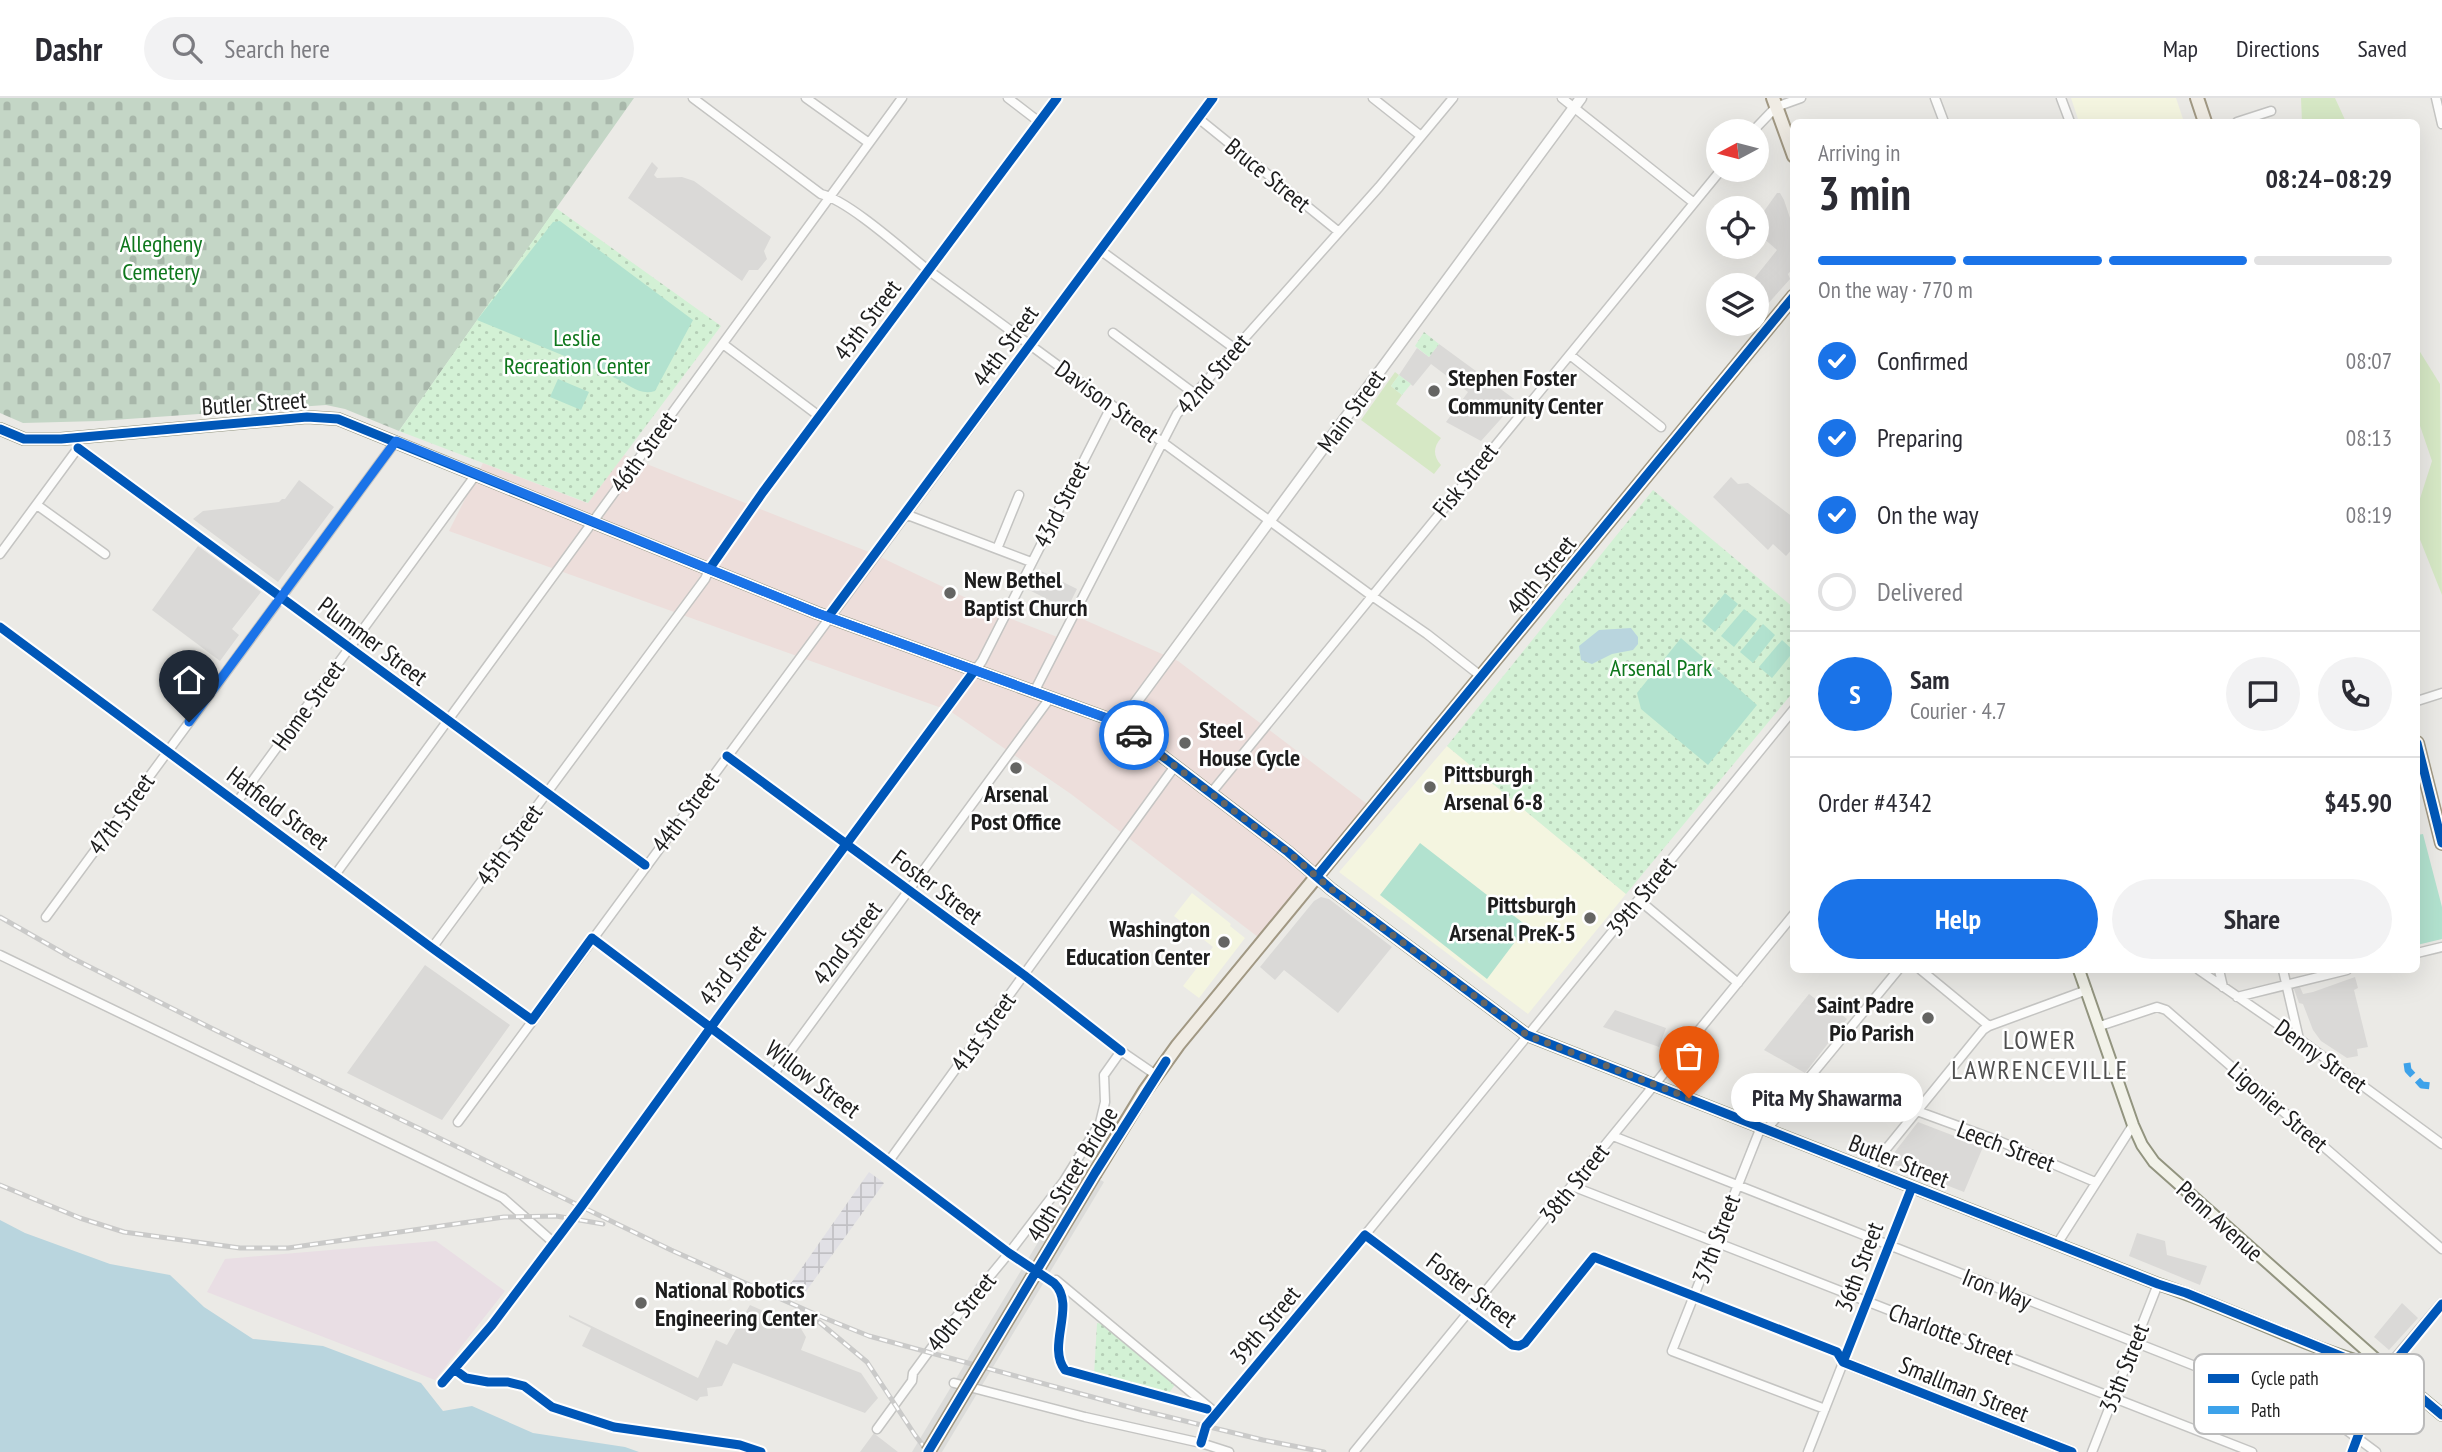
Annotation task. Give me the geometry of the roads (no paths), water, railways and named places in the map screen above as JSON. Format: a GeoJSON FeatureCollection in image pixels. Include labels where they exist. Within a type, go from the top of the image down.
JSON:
{"type":"FeatureCollection","features":[{"type":"Feature","properties":{"kind":"main road"},"geometry":{"type":"LineString","coordinates":[[2197,98],[2204,119]]}},
{"type":"Feature","properties":{"kind":"main road"},"geometry":{"type":"LineString","coordinates":[[1774,103],[1790,145]]}},
{"type":"Feature","properties":{"kind":"main road","name":"40th Street"},"geometry":{"type":"LineString","coordinates":[[1166,1061],[1790,301]]}},
{"type":"Feature","properties":{"kind":"main road","name":"Butler Street"},"geometry":{"type":"LineString","coordinates":[[0,429],[24,439],[78,443],[323,417],[338,419],[478,473],[828,617],[1120,724],[1527,1035],[2336,1354]]}},
{"type":"Feature","properties":{"kind":"main road"},"geometry":{"type":"LineString","coordinates":[[2420,755],[2442,843]]}},
{"type":"Feature","properties":{"kind":"main road","name":"Penn Avenue"},"geometry":{"type":"LineString","coordinates":[[2081,973],[2141,1145],[2154,1162],[2370,1354]]}},
{"type":"Feature","properties":{"kind":"main road","name":"40th Street Bridge"},"geometry":{"type":"LineString","coordinates":[[928,1452],[1095,1173],[1166,1061]]}},
{"type":"Feature","properties":{"kind":"main road","name":"Penn Avenue"},"geometry":{"type":"LineString","coordinates":[[2424,1400],[2442,1415]]}},
{"type":"Feature","properties":{"kind":"street"},"geometry":{"type":"LineString","coordinates":[[806,98],[869,143]]}},
{"type":"Feature","properties":{"kind":"street","name":"46th Street"},"geometry":{"type":"LineString","coordinates":[[335,875],[902,98]]}},
{"type":"Feature","properties":{"kind":"street"},"geometry":{"type":"LineString","coordinates":[[1007,98],[1038,121]]}},
{"type":"Feature","properties":{"kind":"street","name":"45th Street"},"geometry":{"type":"LineString","coordinates":[[432,948],[705,579],[710,568],[819,416],[1057,98]]}},
{"type":"Feature","properties":{"kind":"street","name":"44th Street"},"geometry":{"type":"LineString","coordinates":[[458,1122],[1213,98]]}},
{"type":"Feature","properties":{"kind":"street"},"geometry":{"type":"LineString","coordinates":[[1373,98],[1421,136]]}},
{"type":"Feature","properties":{"kind":"street","name":"42nd Street"},"geometry":{"type":"LineString","coordinates":[[1034,692],[1177,414],[1339,232],[1453,98]]}},
{"type":"Feature","properties":{"kind":"street"},"geometry":{"type":"LineString","coordinates":[[1562,98],[1693,203]]}},
{"type":"Feature","properties":{"kind":"street","name":"Main Street"},"geometry":{"type":"LineString","coordinates":[[1120,724],[1581,98]]}},
{"type":"Feature","properties":{"kind":"street"},"geometry":{"type":"LineString","coordinates":[[1762,119],[1774,103],[1801,98]]}},
{"type":"Feature","properties":{"kind":"street"},"geometry":{"type":"LineString","coordinates":[[1935,98],[1943,119]]}},
{"type":"Feature","properties":{"kind":"street"},"geometry":{"type":"LineString","coordinates":[[2061,98],[2069,119]]}},
{"type":"Feature","properties":{"kind":"street"},"geometry":{"type":"LineString","coordinates":[[2436,98],[2442,124]]}},
{"type":"Feature","properties":{"kind":"street","name":"Davison Street"},"geometry":{"type":"LineString","coordinates":[[695,100],[821,194],[831,197],[1482,677]]}},
{"type":"Feature","properties":{"kind":"street"},"geometry":{"type":"LineString","coordinates":[[2246,119],[2271,111]]}},
{"type":"Feature","properties":{"kind":"street","name":"Bruce Street"},"geometry":{"type":"LineString","coordinates":[[1198,118],[1339,232]]}},
{"type":"Feature","properties":{"kind":"street","name":"Fisk Street"},"geometry":{"type":"LineString","coordinates":[[1211,793],[1711,182]]}},
{"type":"Feature","properties":{"kind":"street"},"geometry":{"type":"LineString","coordinates":[[1101,250],[1234,348]]}},
{"type":"Feature","properties":{"kind":"street"},"geometry":{"type":"LineString","coordinates":[[1113,333],[1195,394]]}},
{"type":"Feature","properties":{"kind":"street"},"geometry":{"type":"LineString","coordinates":[[723,344],[819,416]]}},
{"type":"Feature","properties":{"kind":"street"},"geometry":{"type":"LineString","coordinates":[[1570,355],[1661,427]]}},
{"type":"Feature","properties":{"kind":"street","name":"43rd Street"},"geometry":{"type":"LineString","coordinates":[[442,1383],[492,1325],[982,661],[1112,405]]}},
{"type":"Feature","properties":{"kind":"street","name":"47th Street"},"geometry":{"type":"LineString","coordinates":[[46,917],[396,441]]}},
{"type":"Feature","properties":{"kind":"street"},"geometry":{"type":"LineString","coordinates":[[0,554],[37,505],[78,443]]}},
{"type":"Feature","properties":{"kind":"street","name":"Plummer Street"},"geometry":{"type":"LineString","coordinates":[[78,443],[645,865]]}},
{"type":"Feature","properties":{"kind":"street","name":"Home Street"},"geometry":{"type":"LineString","coordinates":[[237,802],[478,473]]}},
{"type":"Feature","properties":{"kind":"street"},"geometry":{"type":"LineString","coordinates":[[997,549],[1019,495]]}},
{"type":"Feature","properties":{"kind":"street"},"geometry":{"type":"LineString","coordinates":[[37,505],[105,554]]}},
{"type":"Feature","properties":{"kind":"street"},"geometry":{"type":"LineString","coordinates":[[905,514],[1031,562]]}},
{"type":"Feature","properties":{"kind":"street","name":"Hatfield Street"},"geometry":{"type":"LineString","coordinates":[[0,627],[532,1020]]}},
{"type":"Feature","properties":{"kind":"street"},"geometry":{"type":"LineString","coordinates":[[2420,700],[2442,693]]}},
{"type":"Feature","properties":{"kind":"street","name":"42nd Street"},"geometry":{"type":"LineString","coordinates":[[773,1074],[1050,698]]}},
{"type":"Feature","properties":{"kind":"street","name":"39th Street"},"geometry":{"type":"LineString","coordinates":[[1201,1443],[1206,1426],[1216,1413],[1365,1235],[1790,714]]}},
{"type":"Feature","properties":{"kind":"street","name":"Foster Street"},"geometry":{"type":"LineString","coordinates":[[727,756],[1024,975],[1121,1051],[1156,1074]]}},
{"type":"Feature","properties":{"kind":"street","name":"41st Street"},"geometry":{"type":"LineString","coordinates":[[889,1161],[1175,766]]}},
{"type":"Feature","properties":{"kind":"street"},"geometry":{"type":"LineString","coordinates":[[1639,900],[1738,983]]}},
{"type":"Feature","properties":{"kind":"street","name":"38th Street"},"geometry":{"type":"LineString","coordinates":[[1354,1452],[1790,919]]}},
{"type":"Feature","properties":{"kind":"street","name":"Willow Street"},"geometry":{"type":"LineString","coordinates":[[592,938],[1009,1253]]}},
{"type":"Feature","properties":{"kind":"street"},"geometry":{"type":"LineString","coordinates":[[2420,952],[2442,947]]}},
{"type":"Feature","properties":{"kind":"street"},"geometry":{"type":"LineString","coordinates":[[0,955],[503,1198],[553,1242]]}},
{"type":"Feature","properties":{"kind":"street","name":"37th Street"},"geometry":{"type":"LineString","coordinates":[[1825,1409],[1672,1351],[1737,1186],[1764,1128],[1895,973]]}},
{"type":"Feature","properties":{"kind":"street"},"geometry":{"type":"LineString","coordinates":[[1925,973],[1989,1026]]}},
{"type":"Feature","properties":{"kind":"street","name":"Denny Street"},"geometry":{"type":"LineString","coordinates":[[2203,973],[2299,1039],[2442,1144]]}},
{"type":"Feature","properties":{"kind":"street"},"geometry":{"type":"LineString","coordinates":[[2220,973],[2223,987]]}},
{"type":"Feature","properties":{"kind":"street"},"geometry":{"type":"LineString","coordinates":[[2284,973],[2299,1039]]}},
{"type":"Feature","properties":{"kind":"street"},"geometry":{"type":"LineString","coordinates":[[2237,997],[2334,973]]}},
{"type":"Feature","properties":{"kind":"street"},"geometry":{"type":"LineString","coordinates":[[1869,1170],[1989,1026],[2087,990]]}},
{"type":"Feature","properties":{"kind":"street","name":"Ligonier Street"},"geometry":{"type":"LineString","coordinates":[[2100,1026],[2157,1007],[2165,1010],[2442,1250]]}},
{"type":"Feature","properties":{"kind":"street","name":"40th Street"},"geometry":{"type":"LineString","coordinates":[[877,1429],[938,1339],[1065,1181],[1100,1123],[1105,1102],[1104,1075],[1121,1051]]}},
{"type":"Feature","properties":{"kind":"street","name":"Leech Street"},"geometry":{"type":"LineString","coordinates":[[1917,1111],[1999,1141],[2095,1182]]}},
{"type":"Feature","properties":{"kind":"street"},"geometry":{"type":"LineString","coordinates":[[2057,1244],[2133,1125]]}},
{"type":"Feature","properties":{"kind":"street","name":"Iron Way"},"geometry":{"type":"LineString","coordinates":[[1613,1136],[2194,1367]]}},
{"type":"Feature","properties":{"kind":"street","name":"Charlotte Street"},"geometry":{"type":"LineString","coordinates":[[1572,1186],[2194,1429]]}},
{"type":"Feature","properties":{"kind":"street","name":"36th Street"},"geometry":{"type":"LineString","coordinates":[[1808,1452],[1912,1186]]}},
{"type":"Feature","properties":{"kind":"street","name":"Foster Street"},"geometry":{"type":"LineString","coordinates":[[1365,1235],[1512,1345],[1525,1343],[1550,1311]]}},
{"type":"Feature","properties":{"kind":"street"},"geometry":{"type":"LineString","coordinates":[[1056,1280],[1216,1413]]}},
{"type":"Feature","properties":{"kind":"street","name":"35th Street"},"geometry":{"type":"LineString","coordinates":[[2092,1452],[2158,1284]]}},
{"type":"Feature","properties":{"kind":"street"},"geometry":{"type":"LineString","coordinates":[[2400,1354],[2442,1304]]}},
{"type":"Feature","properties":{"kind":"street","name":"Smallman Street"},"geometry":{"type":"LineString","coordinates":[[1843,1362],[2072,1452]]}},
{"type":"Feature","properties":{"kind":"street"},"geometry":{"type":"LineString","coordinates":[[954,1383],[1229,1452]]}},
{"type":"Feature","properties":{"kind":"street","name":"Charlotte Street"},"geometry":{"type":"LineString","coordinates":[[2206,1434],[2252,1452]]}},
{"type":"Feature","properties":{"kind":"street","name":"Iron Way"},"geometry":{"type":"LineString","coordinates":[[2352,1434],[2376,1452]]}},
{"type":"Feature","properties":{"kind":"street"},"geometry":{"type":"LineString","coordinates":[[2352,1452],[2358,1434]]}},
{"type":"Feature","properties":{"kind":"water"},"geometry":{"type":"Polygon","coordinates":[[[1631,628],[1638,637],[1638,644],[1633,650],[1612,654],[1592,664],[1581,660],[1579,646],[1599,630],[1631,628]]]}},
{"type":"Feature","properties":{"kind":"water"},"geometry":{"type":"Polygon","coordinates":[[[0,1220],[25,1233],[110,1264],[170,1275],[204,1307],[253,1339],[323,1346],[421,1383],[443,1411],[472,1406],[533,1433],[625,1447],[639,1452],[0,1452],[0,1220]]]}},
{"type":"Feature","properties":{"kind":"railway"},"geometry":{"type":"LineString","coordinates":[[0,917],[72,958],[211,1028],[671,1250],[817,1315],[869,1336],[1140,1410],[1324,1452]]}},
{"type":"Feature","properties":{"kind":"railway"},"geometry":{"type":"LineString","coordinates":[[0,1185],[80,1218],[124,1232],[240,1248],[288,1248],[504,1217],[556,1216],[603,1224]]}},
{"type":"Feature","properties":{"kind":"railway"},"geometry":{"type":"LineString","coordinates":[[819,1322],[867,1362],[928,1452]]}},
{"type":"Feature","properties":{"kind":"place","name":"Stephen Foster Community Center"},"geometry":{"type":"Point","coordinates":[1434,391]}},
{"type":"Feature","properties":{"kind":"place","name":"New Bethel Baptist Church"},"geometry":{"type":"Point","coordinates":[950,593]}},
{"type":"Feature","properties":{"kind":"place","name":"Steel House Cycle"},"geometry":{"type":"Point","coordinates":[1185,743]}},
{"type":"Feature","properties":{"kind":"place","name":"Arsenal Post Office"},"geometry":{"type":"Point","coordinates":[1016,768]}},
{"type":"Feature","properties":{"kind":"place","name":"Pittsburgh Arsenal 6-8"},"geometry":{"type":"Point","coordinates":[1430,787]}},
{"type":"Feature","properties":{"kind":"place","name":"Pittsburgh Arsenal PreK-5"},"geometry":{"type":"Point","coordinates":[1590,918]}},
{"type":"Feature","properties":{"kind":"place","name":"Washington Education Center"},"geometry":{"type":"Point","coordinates":[1224,942]}},
{"type":"Feature","properties":{"kind":"place","name":"Saint Padre Pio Parish"},"geometry":{"type":"Point","coordinates":[1928,1018]}},
{"type":"Feature","properties":{"kind":"place","name":"Pita My Shawarma"},"geometry":{"type":"Point","coordinates":[1689,1098]}},
{"type":"Feature","properties":{"kind":"place","name":"National Robotics Engineering Center"},"geometry":{"type":"Point","coordinates":[641,1303]}},
{"type":"Feature","properties":{"kind":"district","name":"LOWER LAWRENCEVILLE"},"geometry":{"type":"Point","coordinates":[2040,1054]}},
{"type":"Feature","properties":{"kind":"park label","name":"Allegheny Cemetery"},"geometry":{"type":"Point","coordinates":[161,257]}},
{"type":"Feature","properties":{"kind":"park label","name":"Leslie Recreation Center"},"geometry":{"type":"Point","coordinates":[577,351]}},
{"type":"Feature","properties":{"kind":"park label","name":"Arsenal Park"},"geometry":{"type":"Point","coordinates":[1661,667]}}]}
